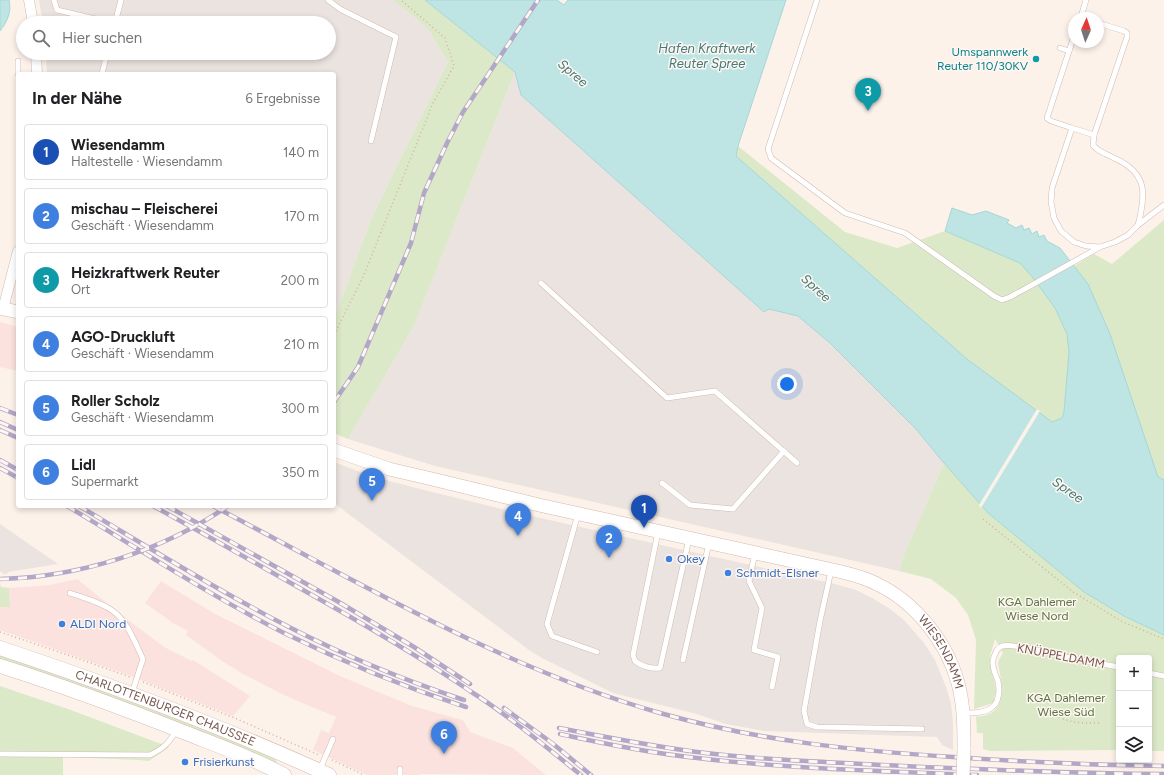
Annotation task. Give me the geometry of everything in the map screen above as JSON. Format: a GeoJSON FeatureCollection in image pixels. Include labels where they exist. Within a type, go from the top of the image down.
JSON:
{"type":"FeatureCollection","features":[{"type":"Feature","properties":{"kind":"main road","name":"CHARLOTTENBURGER CHAUSSEE"},"geometry":{"type":"LineString","coordinates":[[0,648],[193,717],[292,758],[324,773]]}},
{"type":"Feature","properties":{"kind":"main road","name":"CHARLOTTENBURGER CHAUSSEE"},"geometry":{"type":"LineString","coordinates":[[0,666],[177,729],[285,775]]}},
{"type":"Feature","properties":{"kind":"street"},"geometry":{"type":"LineString","coordinates":[[29,0],[32,16]]}},
{"type":"Feature","properties":{"kind":"street"},"geometry":{"type":"LineString","coordinates":[[36,60],[37,72]]}},
{"type":"Feature","properties":{"kind":"street"},"geometry":{"type":"LineString","coordinates":[[16,258],[1,308],[16,312]]}},
{"type":"Feature","properties":{"kind":"street","name":"WIESENDAMM"},"geometry":{"type":"LineString","coordinates":[[336,451],[389,469],[689,538],[755,552],[770,553],[861,577],[878,584],[907,604],[922,619],[933,632],[949,658],[958,684],[963,713],[963,775]]}},
{"type":"Feature","properties":{"kind":"street"},"geometry":{"type":"LineString","coordinates":[[285,775],[292,758]]}},
{"type":"Feature","properties":{"kind":"lane"},"geometry":{"type":"LineString","coordinates":[[54,0],[57,10],[83,16]]}},
{"type":"Feature","properties":{"kind":"lane"},"geometry":{"type":"LineString","coordinates":[[116,16],[121,0]]}},
{"type":"Feature","properties":{"kind":"lane"},"geometry":{"type":"LineString","coordinates":[[328,0],[340,9],[396,37],[371,141]]}},
{"type":"Feature","properties":{"kind":"lane"},"geometry":{"type":"LineString","coordinates":[[817,0],[768,149],[770,158],[845,213],[905,233],[994,296],[1002,300],[1100,247],[1115,242],[1128,235],[1138,225],[1164,205]]}},
{"type":"Feature","properties":{"kind":"lane"},"geometry":{"type":"LineString","coordinates":[[1083,12],[1086,0]]}},
{"type":"Feature","properties":{"kind":"lane"},"geometry":{"type":"LineString","coordinates":[[1104,25],[1124,31],[1127,34],[1127,37],[1094,135],[1093,145],[1096,149],[1130,167],[1138,175],[1142,187],[1143,200],[1138,225]]}},
{"type":"Feature","properties":{"kind":"lane"},"geometry":{"type":"LineString","coordinates":[[1060,48],[1069,51]]}},
{"type":"Feature","properties":{"kind":"lane"},"geometry":{"type":"LineString","coordinates":[[1070,48],[1047,118],[1051,121],[1094,135]]}},
{"type":"Feature","properties":{"kind":"lane"},"geometry":{"type":"LineString","coordinates":[[102,72],[105,60]]}},
{"type":"Feature","properties":{"kind":"lane"},"geometry":{"type":"LineString","coordinates":[[18,61],[18,72]]}},
{"type":"Feature","properties":{"kind":"lane"},"geometry":{"type":"LineString","coordinates":[[1072,128],[1052,188],[1050,202],[1054,218],[1061,231],[1074,242],[1086,246],[1100,247]]}},
{"type":"Feature","properties":{"kind":"lane"},"geometry":{"type":"LineString","coordinates":[[541,283],[667,398],[715,391],[798,463]]}},
{"type":"Feature","properties":{"kind":"lane"},"geometry":{"type":"LineString","coordinates":[[662,483],[690,505],[733,509],[784,451]]}},
{"type":"Feature","properties":{"kind":"lane"},"geometry":{"type":"LineString","coordinates":[[578,513],[547,624],[552,636],[598,652]]}},
{"type":"Feature","properties":{"kind":"lane"},"geometry":{"type":"LineString","coordinates":[[658,530],[633,655],[635,661],[646,666],[660,668],[689,538]]}},
{"type":"Feature","properties":{"kind":"lane"},"geometry":{"type":"LineString","coordinates":[[683,660],[709,542]]}},
{"type":"Feature","properties":{"kind":"lane"},"geometry":{"type":"LineString","coordinates":[[755,552],[749,581],[762,608],[754,650],[778,657],[772,687]]}},
{"type":"Feature","properties":{"kind":"lane"},"geometry":{"type":"LineString","coordinates":[[832,570],[820,621],[804,711],[808,724],[817,727],[922,728]]}},
{"type":"Feature","properties":{"kind":"lane"},"geometry":{"type":"LineString","coordinates":[[70,593],[105,606],[123,621],[144,659],[132,694]]}},
{"type":"Feature","properties":{"kind":"lane","name":"KNÜPPELDAMM"},"geometry":{"type":"LineString","coordinates":[[963,713],[983,712],[996,704],[999,692],[998,680],[992,664],[993,658],[998,649],[1003,646],[1021,647],[1116,666]]}},
{"type":"Feature","properties":{"kind":"lane"},"geometry":{"type":"LineString","coordinates":[[1152,674],[1164,676]]}},
{"type":"Feature","properties":{"kind":"lane"},"geometry":{"type":"LineString","coordinates":[[0,754],[150,755],[158,752],[168,743],[177,729]]}},
{"type":"Feature","properties":{"kind":"lane"},"geometry":{"type":"LineString","coordinates":[[324,773],[325,757],[333,739]]}},
{"type":"Feature","properties":{"kind":"path"},"geometry":{"type":"LineString","coordinates":[[336,331],[363,277],[433,103],[454,66],[445,38],[401,0]]}},
{"type":"Feature","properties":{"kind":"path"},"geometry":{"type":"LineString","coordinates":[[983,519],[1073,592],[1123,622],[1164,639]]}},
{"type":"Feature","properties":{"kind":"path"},"geometry":{"type":"LineString","coordinates":[[0,632],[85,661],[203,705],[364,775]]}},
{"type":"Feature","properties":{"kind":"path"},"geometry":{"type":"LineString","coordinates":[[1059,717],[1079,723],[1102,723]]}},
{"type":"Feature","properties":{"kind":"shaded area"},"geometry":{"type":"Polygon","coordinates":[[[39,0],[393,0],[427,28],[448,62],[372,217],[336,314],[336,72],[47,72],[46,60],[336,60],[336,16],[42,16],[39,0]]]}},
{"type":"Feature","properties":{"kind":"shaded area"},"geometry":{"type":"Polygon","coordinates":[[[515,72],[521,95],[764,312],[769,309],[798,316],[830,343],[916,429],[944,463],[903,557],[899,571],[435,466],[348,439],[414,326],[515,72]]]}},
{"type":"Feature","properties":{"kind":"shaded area"},"geometry":{"type":"Polygon","coordinates":[[[0,322],[16,326],[16,371],[0,367],[0,322]]]}},
{"type":"Feature","properties":{"kind":"shaded area"},"geometry":{"type":"Polygon","coordinates":[[[336,463],[371,476],[518,513],[856,590],[890,609],[904,620],[924,643],[935,660],[951,704],[953,750],[942,745],[937,737],[764,731],[726,724],[697,714],[613,693],[529,650],[336,505],[336,463]]]}},
{"type":"Feature","properties":{"kind":"shaded area"},"geometry":{"type":"Polygon","coordinates":[[[0,524],[58,564],[8,572],[7,574],[4,574],[0,571],[0,524]]]}},
{"type":"Feature","properties":{"kind":"shaded area"},"geometry":{"type":"Polygon","coordinates":[[[77,579],[164,647],[192,661],[193,660],[250,696],[233,716],[128,675],[0,630],[0,607],[10,606],[9,588],[50,585],[77,579]]]}},
{"type":"Feature","properties":{"kind":"shaded area"},"geometry":{"type":"Polygon","coordinates":[[[161,581],[215,614],[340,676],[412,706],[463,720],[470,732],[513,748],[546,775],[367,775],[313,750],[321,730],[329,733],[336,717],[286,696],[243,674],[186,635],[188,631],[173,623],[145,603],[161,581]]]}},
{"type":"Feature","properties":{"kind":"green space"},"geometry":{"type":"Polygon","coordinates":[[[393,0],[425,0],[515,72],[414,326],[348,439],[336,434],[336,314],[372,217],[448,62],[427,28],[393,0]]]}},
{"type":"Feature","properties":{"kind":"green space"},"geometry":{"type":"Polygon","coordinates":[[[738,146],[845,232],[897,248],[945,231],[1020,263],[1034,279],[1055,308],[1067,334],[1069,352],[1064,412],[1062,418],[1051,422],[967,359],[736,156],[738,146]]]}},
{"type":"Feature","properties":{"kind":"green space"},"geometry":{"type":"Polygon","coordinates":[[[1164,220],[1164,480],[1158,478],[1110,334],[1074,266],[1094,254],[1112,264],[1164,220]]]}},
{"type":"Feature","properties":{"kind":"green space"},"geometry":{"type":"Polygon","coordinates":[[[944,463],[988,513],[1084,592],[1124,616],[1164,635],[1164,751],[1152,751],[1152,655],[1116,655],[1116,750],[990,751],[983,749],[983,733],[977,733],[976,717],[994,711],[998,706],[1002,694],[1002,688],[998,662],[1003,653],[995,639],[990,656],[996,691],[993,703],[974,709],[976,640],[968,615],[956,598],[931,579],[899,571],[903,557],[944,463]]]}},
{"type":"Feature","properties":{"kind":"green space"},"geometry":{"type":"Polygon","coordinates":[[[0,584],[1,587],[9,588],[10,607],[0,607],[0,584]]]}},
{"type":"Feature","properties":{"kind":"green space"},"geometry":{"type":"Polygon","coordinates":[[[0,654],[134,701],[274,757],[278,764],[0,659],[0,654]]]}},
{"type":"Feature","properties":{"kind":"green space"},"geometry":{"type":"Polygon","coordinates":[[[0,686],[68,709],[169,747],[149,761],[63,757],[63,775],[0,775],[0,686]]]}},
{"type":"Feature","properties":{"kind":"water"},"geometry":{"type":"Polygon","coordinates":[[[0,0],[9,0],[10,9],[7,20],[0,31],[0,0]]]}},
{"type":"Feature","properties":{"kind":"water"},"geometry":{"type":"Polygon","coordinates":[[[425,0],[557,0],[564,5],[568,0],[786,0],[736,156],[967,359],[1052,422],[1062,418],[1064,412],[1069,352],[1067,334],[1055,308],[1034,279],[1020,263],[945,231],[952,208],[972,215],[986,211],[1009,220],[1007,223],[1016,228],[1022,225],[1024,230],[1029,228],[1032,234],[1037,231],[1039,237],[1044,235],[1047,241],[1060,248],[1088,284],[1110,334],[1158,477],[1164,480],[1164,635],[1124,616],[1084,592],[988,513],[916,429],[830,343],[798,316],[769,309],[764,312],[521,95],[515,72],[425,0]]]}},
{"type":"Feature","properties":{"kind":"pier"},"geometry":{"type":"Polygon","coordinates":[[[1037,409],[1040,411],[981,508],[979,505],[1037,409]]]}},
{"type":"Feature","properties":{"kind":"railway"},"geometry":{"type":"LineString","coordinates":[[336,399],[358,367],[411,243],[424,193],[447,143],[463,112],[538,0]]}},
{"type":"Feature","properties":{"kind":"railway"},"geometry":{"type":"LineString","coordinates":[[0,408],[16,414]]}},
{"type":"Feature","properties":{"kind":"railway"},"geometry":{"type":"LineString","coordinates":[[0,422],[16,429]]}},
{"type":"Feature","properties":{"kind":"railway"},"geometry":{"type":"LineString","coordinates":[[0,430],[16,437]]}},
{"type":"Feature","properties":{"kind":"railway"},"geometry":{"type":"LineString","coordinates":[[0,460],[16,469]]}},
{"type":"Feature","properties":{"kind":"railway"},"geometry":{"type":"LineString","coordinates":[[0,468],[16,477]]}},
{"type":"Feature","properties":{"kind":"railway"},"geometry":{"type":"LineString","coordinates":[[70,508],[201,587],[284,633],[374,673],[466,707]]}},
{"type":"Feature","properties":{"kind":"railway"},"geometry":{"type":"LineString","coordinates":[[82,508],[209,583],[289,627],[375,667],[464,700]]}},
{"type":"Feature","properties":{"kind":"railway"},"geometry":{"type":"LineString","coordinates":[[157,508],[340,611],[427,663],[499,711],[581,775]]}},
{"type":"Feature","properties":{"kind":"railway"},"geometry":{"type":"LineString","coordinates":[[171,508],[337,601],[414,647],[470,684]]}},
{"type":"Feature","properties":{"kind":"railway"},"geometry":{"type":"LineString","coordinates":[[217,508],[376,593],[487,647],[543,672],[601,694],[660,713],[768,737],[842,748],[1006,760],[1164,766]]}},
{"type":"Feature","properties":{"kind":"railway"},"geometry":{"type":"LineString","coordinates":[[0,579],[60,573],[119,559],[176,536],[203,522],[225,508]]}},
{"type":"Feature","properties":{"kind":"railway"},"geometry":{"type":"LineString","coordinates":[[504,708],[552,743],[591,775]]}},
{"type":"Feature","properties":{"kind":"railway"},"geometry":{"type":"LineString","coordinates":[[559,728],[680,750],[753,758],[1074,773],[1164,774]]}},
{"type":"Feature","properties":{"kind":"railway"},"geometry":{"type":"LineString","coordinates":[[560,734],[645,751],[732,762],[837,769],[977,775]]}},
{"type":"Feature","properties":{"kind":"place","name":"Umspannwerk Reuter 110/30KV"},"geometry":{"type":"Point","coordinates":[1036,59]}},
{"type":"Feature","properties":{"kind":"place","name":"Heizkraftwerk Reuter"},"geometry":{"type":"Point","coordinates":[868,111]}},
{"type":"Feature","properties":{"kind":"place","name":"Roller Scholz"},"geometry":{"type":"Point","coordinates":[372,501]}},
{"type":"Feature","properties":{"kind":"place","name":"Wiesendamm"},"geometry":{"type":"Point","coordinates":[644,528]}},
{"type":"Feature","properties":{"kind":"place","name":"AGO-Druckluft"},"geometry":{"type":"Point","coordinates":[518,536]}},
{"type":"Feature","properties":{"kind":"place","name":"mischau – Fleischerei"},"geometry":{"type":"Point","coordinates":[609,558]}},
{"type":"Feature","properties":{"kind":"place","name":"Okey"},"geometry":{"type":"Point","coordinates":[669,559]}},
{"type":"Feature","properties":{"kind":"place","name":"Schmidt-Elsner"},"geometry":{"type":"Point","coordinates":[728,573]}},
{"type":"Feature","properties":{"kind":"place","name":"ALDI Nord"},"geometry":{"type":"Point","coordinates":[62,624]}},
{"type":"Feature","properties":{"kind":"place","name":"Lidl"},"geometry":{"type":"Point","coordinates":[444,754]}},
{"type":"Feature","properties":{"kind":"place","name":"Frisierkunst"},"geometry":{"type":"Point","coordinates":[185,762]}},
{"type":"Feature","properties":{"kind":"water label","name":"Hafen Kraftwerk Reuter Spree"},"geometry":{"type":"Point","coordinates":[707,56]}},
{"type":"Feature","properties":{"kind":"water label","name":"Spree"},"geometry":{"type":"Point","coordinates":[573,73]}},
{"type":"Feature","properties":{"kind":"water label","name":"Spree"},"geometry":{"type":"Point","coordinates":[816,288]}},
{"type":"Feature","properties":{"kind":"water label","name":"Spree"},"geometry":{"type":"Point","coordinates":[1068,490]}},
{"type":"Feature","properties":{"kind":"park label","name":"KGA Dahlemer Wiese Nord"},"geometry":{"type":"Point","coordinates":[1037,609]}},
{"type":"Feature","properties":{"kind":"park label","name":"KGA Dahlemer Wiese Süd"},"geometry":{"type":"Point","coordinates":[1066,705]}}]}
